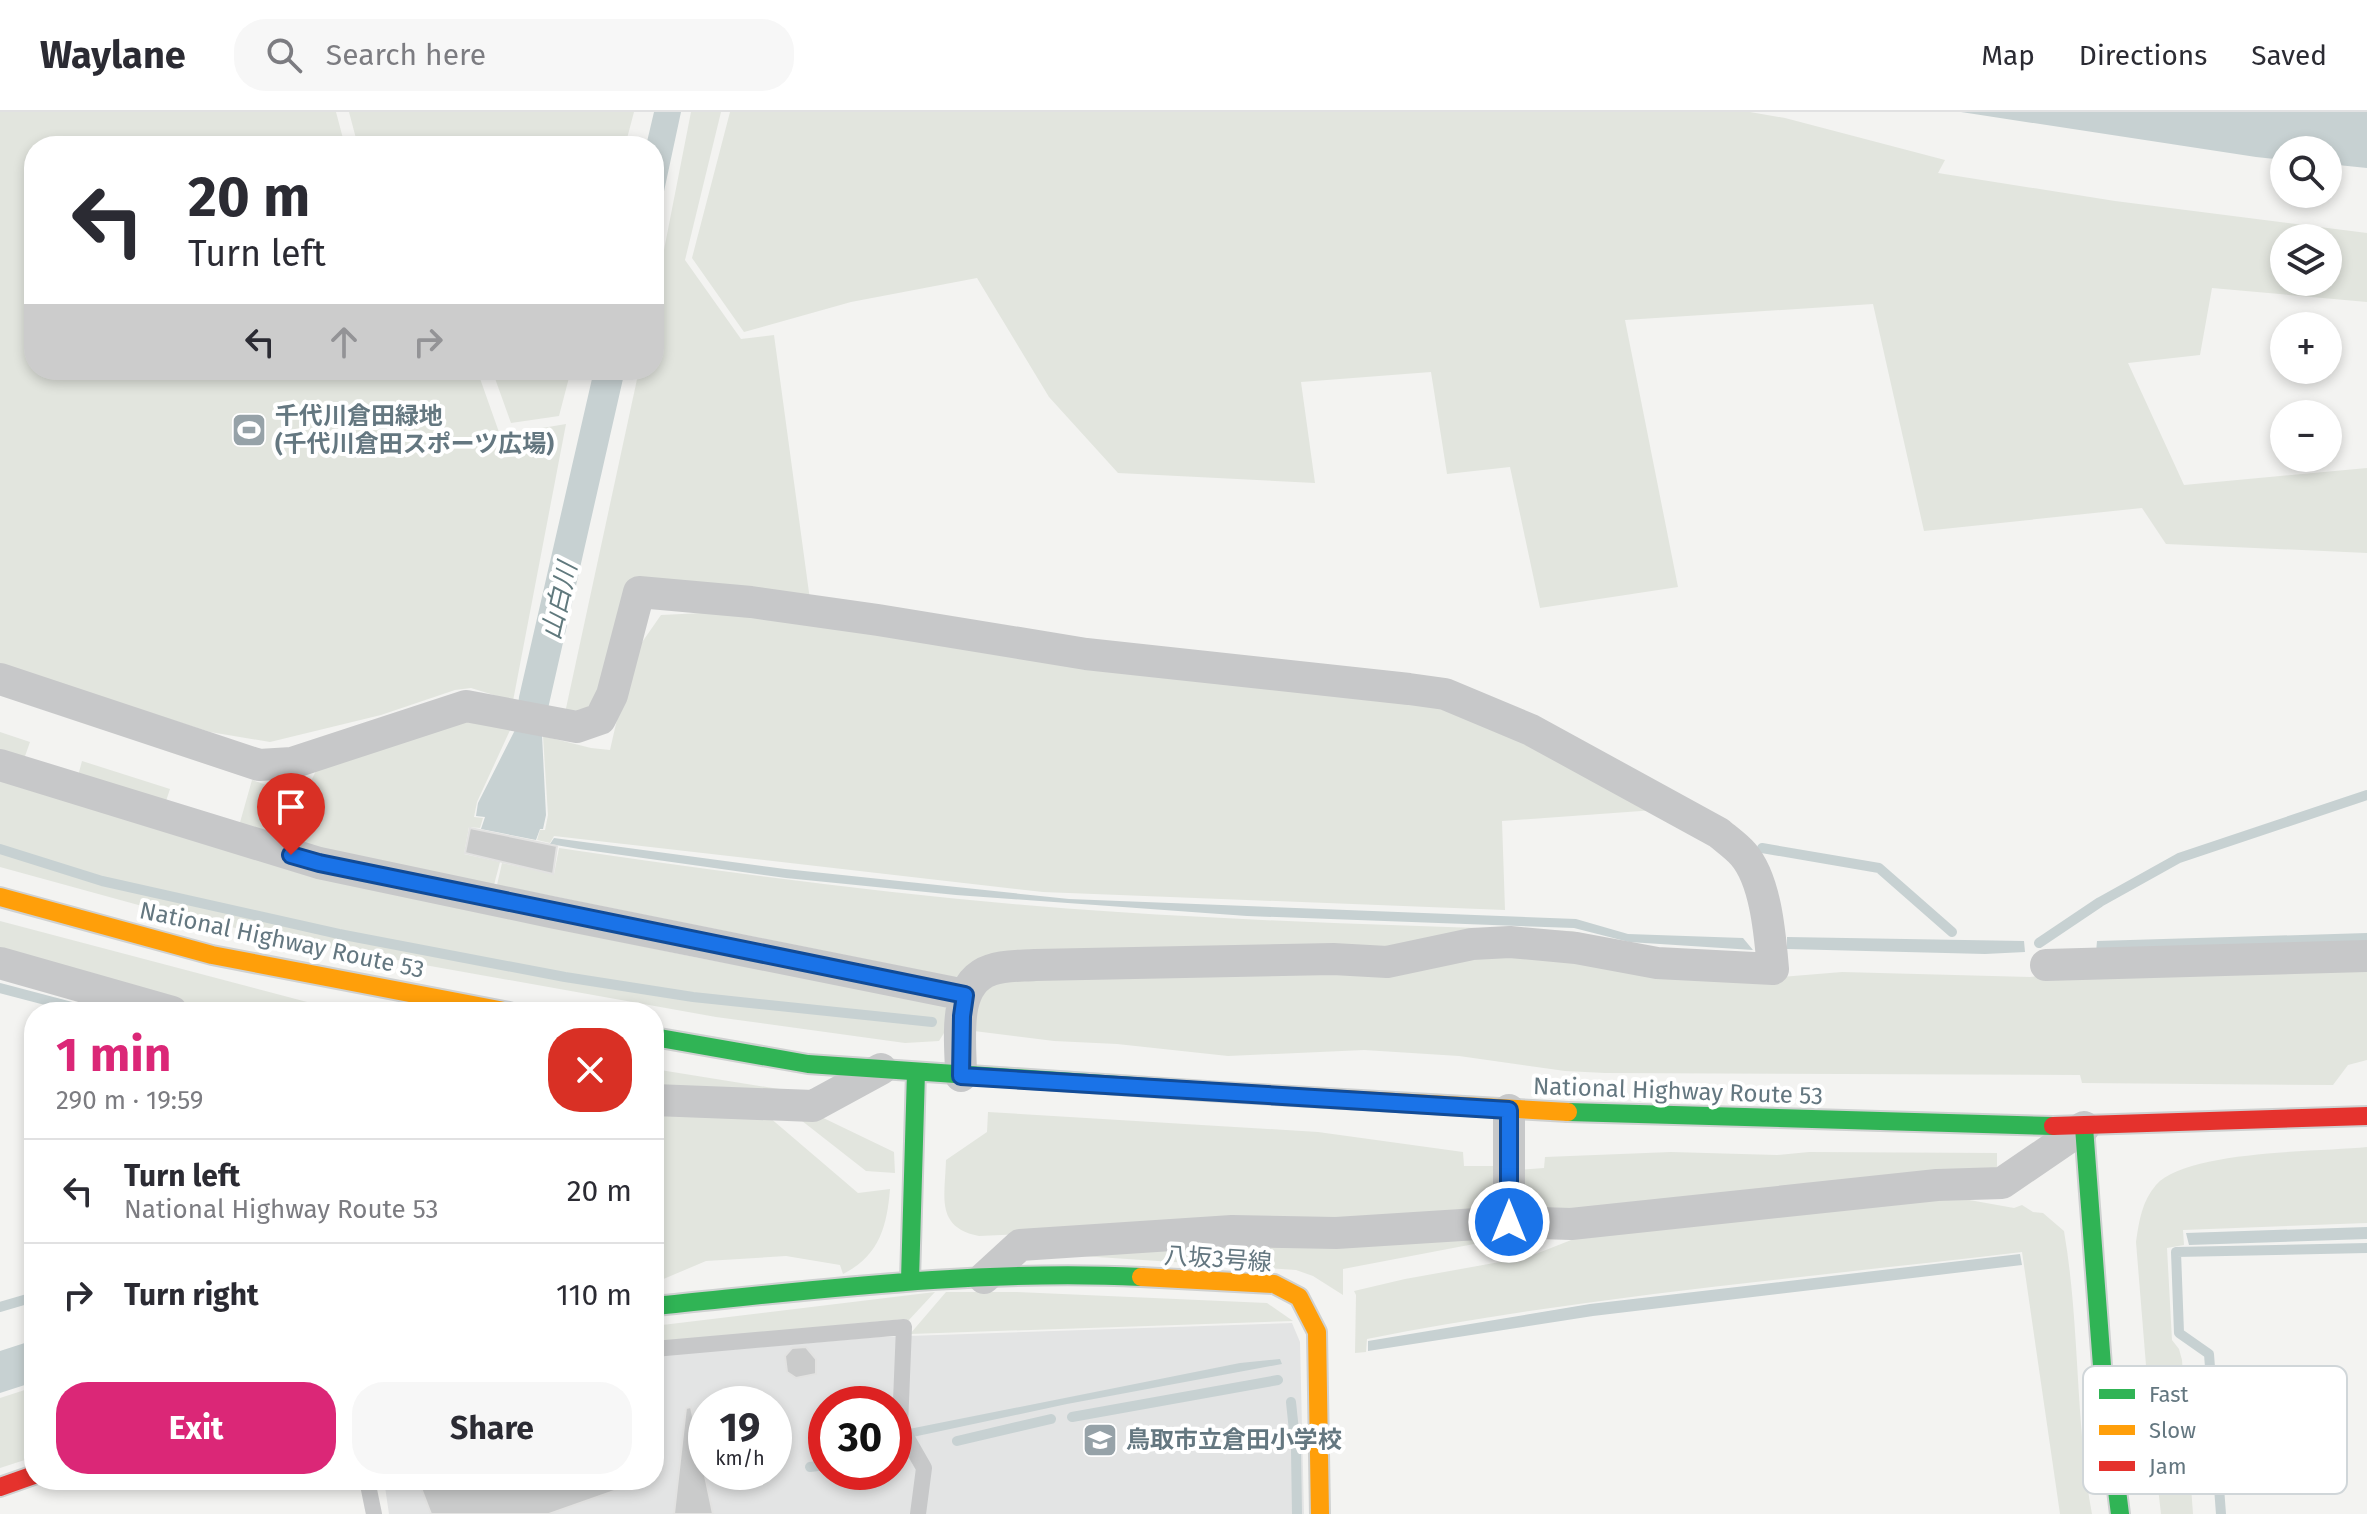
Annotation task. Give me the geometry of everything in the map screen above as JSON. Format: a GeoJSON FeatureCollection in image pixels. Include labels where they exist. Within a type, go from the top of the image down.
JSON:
{"type":"FeatureCollection","features":[{"type":"Feature","properties":{"kind":"main road","name":"National Highway Route 53"},"geometry":{"type":"LineString","coordinates":[[0,897],[212,955],[457,1002]]}},
{"type":"Feature","properties":{"kind":"main road","name":"National Highway Route 53"},"geometry":{"type":"LineString","coordinates":[[664,1039],[808,1064],[1509,1110],[2084,1127],[2367,1116]]}},
{"type":"Feature","properties":{"kind":"main road"},"geometry":{"type":"LineString","coordinates":[[910,1280],[916,1072]]}},
{"type":"Feature","properties":{"kind":"main road"},"geometry":{"type":"LineString","coordinates":[[2084,1127],[2093,1274],[2103,1366]]}},
{"type":"Feature","properties":{"kind":"main road","name":"八坂3号線"},"geometry":{"type":"LineString","coordinates":[[664,1305],[910,1280],[1097,1275],[1274,1284],[1299,1297],[1317,1332],[1320,1514]]}},
{"type":"Feature","properties":{"kind":"main road"},"geometry":{"type":"LineString","coordinates":[[0,1487],[24,1479]]}},
{"type":"Feature","properties":{"kind":"main road"},"geometry":{"type":"LineString","coordinates":[[2118,1494],[2120,1514]]}},
{"type":"Feature","properties":{"kind":"street"},"geometry":{"type":"LineString","coordinates":[[0,679],[259,765],[292,763],[466,706],[577,727],[600,719],[612,695],[639,592],[751,602],[1086,654],[1349,680],[1445,694],[1531,730],[1719,833],[1745,856],[1760,888],[1769,928],[1773,969],[1657,963],[1576,948],[1510,942],[1472,944],[1387,962],[1333,959],[1009,967],[991,970],[975,978],[965,990],[961,1076]]}},
{"type":"Feature","properties":{"kind":"street"},"geometry":{"type":"LineString","coordinates":[[0,765],[319,863],[566,916],[965,995]]}},
{"type":"Feature","properties":{"kind":"street"},"geometry":{"type":"LineString","coordinates":[[2046,965],[2367,956]]}},
{"type":"Feature","properties":{"kind":"street"},"geometry":{"type":"LineString","coordinates":[[0,963],[137,1002]]}},
{"type":"Feature","properties":{"kind":"street"},"geometry":{"type":"LineString","coordinates":[[664,1100],[813,1106],[882,1068]]}},
{"type":"Feature","properties":{"kind":"street"},"geometry":{"type":"LineString","coordinates":[[1509,1110],[1509,1222]]}},
{"type":"Feature","properties":{"kind":"street"},"geometry":{"type":"LineString","coordinates":[[984,1278],[1020,1245],[1232,1231],[1336,1233],[1509,1222],[1571,1224],[1937,1185],[2002,1183],[2084,1127]]}},
{"type":"Feature","properties":{"kind":"lane"},"geometry":{"type":"LineString","coordinates":[[664,1348],[904,1327],[900,1426],[924,1468],[918,1514]]}},
{"type":"Feature","properties":{"kind":"lane"},"geometry":{"type":"LineString","coordinates":[[369,1490],[374,1514]]}},
{"type":"Feature","properties":{"kind":"shaded area","name":"千代川倉田緑地 (千代川倉田スポーツ広場)"},"geometry":{"type":"Polygon","coordinates":[[[0,112],[336,112],[342,136],[24,136],[24,380],[481,380],[500,435],[566,424],[513,701],[471,688],[455,690],[381,715],[270,742],[210,732],[0,665],[0,112]]]}},
{"type":"Feature","properties":{"kind":"shaded area"},"geometry":{"type":"Polygon","coordinates":[[[349,112],[634,112],[628,136],[355,136],[349,112]]]}},
{"type":"Feature","properties":{"kind":"shaded area"},"geometry":{"type":"Polygon","coordinates":[[[691,112],[721,112],[685,260],[741,339],[774,335],[810,600],[633,582],[604,684],[587,708],[565,713],[637,380],[664,380],[664,250],[691,112]]]}},
{"type":"Feature","properties":{"kind":"shaded area"},"geometry":{"type":"Polygon","coordinates":[[[730,112],[1750,112],[1785,118],[1945,160],[1938,173],[2115,201],[2296,224],[2270,224],[2270,293],[2212,288],[2200,355],[2128,363],[2184,485],[2367,468],[2367,553],[2166,544],[2142,508],[1924,531],[1873,304],[1625,320],[1678,587],[1540,608],[1510,467],[1447,474],[1431,372],[1301,382],[1315,483],[1118,473],[1049,397],[977,278],[851,302],[744,332],[692,258],[730,112]]]}},
{"type":"Feature","properties":{"kind":"shaded area"},"geometry":{"type":"Polygon","coordinates":[[[2342,230],[2367,233],[2367,302],[2301,296],[2342,296],[2342,230]]]}},
{"type":"Feature","properties":{"kind":"shaded area"},"geometry":{"type":"Polygon","coordinates":[[[496,380],[568,380],[559,416],[511,423],[496,380]]]}},
{"type":"Feature","properties":{"kind":"shaded area"},"geometry":{"type":"Polygon","coordinates":[[[724,612],[1448,707],[1559,755],[1655,810],[1502,821],[1505,910],[1043,892],[554,836],[550,843],[537,840],[540,830],[545,830],[548,815],[543,736],[610,750],[631,658],[661,615],[724,612]]]}},
{"type":"Feature","properties":{"kind":"shaded area"},"geometry":{"type":"Polygon","coordinates":[[[467,718],[511,728],[477,802],[474,817],[483,818],[480,828],[469,827],[464,854],[500,862],[494,885],[354,857],[239,826],[252,780],[285,791],[306,792],[320,762],[467,718]]]}},
{"type":"Feature","properties":{"kind":"shaded area"},"geometry":{"type":"Polygon","coordinates":[[[0,732],[30,742],[24,759],[0,751],[0,732]]]}},
{"type":"Feature","properties":{"kind":"shaded area"},"geometry":{"type":"Polygon","coordinates":[[[82,761],[170,789],[165,804],[78,776],[82,761]]]}},
{"type":"Feature","properties":{"kind":"shaded area"},"geometry":{"type":"Polygon","coordinates":[[[0,780],[412,898],[699,958],[942,1003],[948,1010],[944,1033],[939,1041],[905,1043],[716,1017],[664,1008],[664,1002],[632,1002],[296,942],[153,909],[0,867],[0,780]]]}},
{"type":"Feature","properties":{"kind":"shaded area"},"geometry":{"type":"Polygon","coordinates":[[[559,848],[768,877],[978,901],[1231,918],[1572,931],[1637,946],[1410,946],[954,977],[497,885],[502,863],[554,874],[559,848]]]}},
{"type":"Feature","properties":{"kind":"shaded area"},"geometry":{"type":"Polygon","coordinates":[[[0,921],[307,1002],[168,1002],[0,950],[0,921]]]}},
{"type":"Feature","properties":{"kind":"shaded area"},"geometry":{"type":"Polygon","coordinates":[[[1459,951],[1769,978],[1842,972],[2030,977],[2083,972],[2367,964],[2367,1060],[2348,1065],[2333,1085],[2082,1083],[2080,1075],[1605,1073],[1565,1071],[1459,1056],[1364,1050],[1228,1056],[974,1031],[974,1003],[992,979],[1459,951]]]}},
{"type":"Feature","properties":{"kind":"shaded area"},"geometry":{"type":"Polygon","coordinates":[[[664,1071],[816,1095],[664,1090],[664,1071]]]}},
{"type":"Feature","properties":{"kind":"shaded area"},"geometry":{"type":"Polygon","coordinates":[[[664,1109],[762,1111],[858,1193],[890,1189],[879,1239],[865,1258],[843,1274],[840,1265],[786,1256],[706,1261],[664,1279],[664,1109]]]}},
{"type":"Feature","properties":{"kind":"shaded area"},"geometry":{"type":"Polygon","coordinates":[[[988,1112],[1318,1132],[1463,1152],[1464,1166],[1498,1166],[1497,1213],[979,1236],[955,1226],[949,1218],[944,1198],[946,1160],[987,1132],[988,1112]]]}},
{"type":"Feature","properties":{"kind":"shaded area"},"geometry":{"type":"Polygon","coordinates":[[[813,1113],[894,1152],[895,1173],[866,1171],[797,1117],[813,1113]]]}},
{"type":"Feature","properties":{"kind":"shaded area"},"geometry":{"type":"Polygon","coordinates":[[[2367,1147],[2367,1223],[2183,1230],[2184,1245],[2167,1248],[2172,1340],[2179,1349],[2182,1366],[2146,1366],[2136,1242],[2147,1198],[2156,1185],[2172,1174],[2195,1165],[2255,1155],[2367,1147]]]}},
{"type":"Feature","properties":{"kind":"shaded area"},"geometry":{"type":"Polygon","coordinates":[[[1671,1152],[1777,1155],[1809,1152],[1997,1153],[1997,1169],[1589,1214],[1521,1212],[1515,1170],[1544,1168],[1545,1157],[1671,1152]]]}},
{"type":"Feature","properties":{"kind":"shaded area"},"geometry":{"type":"Polygon","coordinates":[[[1936,1194],[2014,1208],[2022,1205],[2033,1212],[2043,1213],[2064,1231],[2073,1301],[2083,1443],[2083,1494],[2089,1494],[2092,1514],[2060,1514],[2022,1252],[1530,1311],[1367,1339],[1366,1352],[1355,1353],[1354,1291],[1528,1257],[1589,1233],[1936,1194]]]}},
{"type":"Feature","properties":{"kind":"shaded area"},"geometry":{"type":"Polygon","coordinates":[[[1496,1230],[1495,1240],[1343,1269],[1343,1295],[1313,1276],[1296,1270],[1036,1253],[1496,1230]]]}},
{"type":"Feature","properties":{"kind":"shaded area"},"geometry":{"type":"Polygon","coordinates":[[[935,1292],[908,1321],[664,1342],[664,1325],[935,1292]]]}},
{"type":"Feature","properties":{"kind":"shaded area"},"geometry":{"type":"Polygon","coordinates":[[[946,1292],[1017,1292],[1267,1303],[1293,1321],[910,1334],[946,1292]]]}},
{"type":"Feature","properties":{"kind":"shaded area","name":"鳥取市立倉田小学校"},"geometry":{"type":"Polygon","coordinates":[[[1292,1323],[1300,1342],[1304,1514],[389,1514],[385,1490],[664,1490],[664,1355],[879,1337],[1292,1323]]]}},
{"type":"Feature","properties":{"kind":"shaded area"},"geometry":{"type":"Polygon","coordinates":[[[24,1390],[24,1460],[0,1468],[0,1398],[24,1390]]]}},
{"type":"Feature","properties":{"kind":"shaded area"},"geometry":{"type":"Polygon","coordinates":[[[2159,1494],[2192,1494],[2193,1514],[2161,1514],[2159,1494]]]}},
{"type":"Feature","properties":{"kind":"water"},"geometry":{"type":"Polygon","coordinates":[[[654,112],[681,112],[664,191],[664,136],[648,136],[654,112]]]}},
{"type":"Feature","properties":{"kind":"water"},"geometry":{"type":"Polygon","coordinates":[[[1961,112],[2367,112],[2367,168],[2342,165],[2342,136],[2270,136],[2270,158],[1961,112]]]}},
{"type":"Feature","properties":{"kind":"water","name":"山白川"},"geometry":{"type":"Polygon","coordinates":[[[592,380],[623,380],[542,735],[546,815],[543,829],[540,829],[536,840],[481,829],[485,817],[476,816],[478,803],[515,730],[519,697],[592,380]]]}},
{"type":"Feature","properties":{"kind":"water"},"geometry":{"type":"Polygon","coordinates":[[[554,838],[785,869],[1069,899],[1576,919],[1628,934],[1743,938],[1753,950],[1629,942],[1574,928],[1247,916],[956,895],[786,878],[579,849],[550,844],[554,838]]]}},
{"type":"Feature","properties":{"kind":"water"},"geometry":{"type":"Polygon","coordinates":[[[2367,933],[2367,946],[2096,953],[2097,941],[2367,933]]]}},
{"type":"Feature","properties":{"kind":"water"},"geometry":{"type":"Polygon","coordinates":[[[1787,937],[2024,941],[2025,952],[1985,954],[1787,949],[1787,937]]]}},
{"type":"Feature","properties":{"kind":"water"},"geometry":{"type":"Polygon","coordinates":[[[2367,1227],[2367,1239],[2189,1245],[2186,1233],[2367,1227]]]}},
{"type":"Feature","properties":{"kind":"water"},"geometry":{"type":"Polygon","coordinates":[[[2020,1254],[2022,1265],[1593,1316],[1368,1351],[1368,1341],[1590,1304],[2020,1254]]]}},
{"type":"Feature","properties":{"kind":"water"},"geometry":{"type":"Polygon","coordinates":[[[24,1343],[24,1385],[0,1393],[0,1351],[24,1343]]]}},
{"type":"Feature","properties":{"kind":"water"},"geometry":{"type":"Polygon","coordinates":[[[1280,1359],[1282,1364],[1067,1404],[912,1437],[912,1428],[1240,1363],[1280,1359]]]}},
{"type":"Feature","properties":{"kind":"building"},"geometry":{"type":"Polygon","coordinates":[[[470,828],[557,846],[553,874],[465,853],[470,828]]]}},
{"type":"Feature","properties":{"kind":"building"},"geometry":{"type":"Polygon","coordinates":[[[806,1347],[816,1359],[816,1374],[796,1378],[787,1372],[785,1356],[792,1348],[806,1347]]]}},
{"type":"Feature","properties":{"kind":"building"},"geometry":{"type":"Polygon","coordinates":[[[686,1408],[688,1490],[708,1490],[713,1514],[674,1514],[686,1408]]]}},
{"type":"Feature","properties":{"kind":"building"},"geometry":{"type":"Polygon","coordinates":[[[422,1490],[617,1490],[549,1514],[431,1514],[422,1490]]]}},
{"type":"Feature","properties":{"kind":"waterway"},"geometry":{"type":"LineString","coordinates":[[2039,943],[2100,902],[2179,858],[2367,795]]}},
{"type":"Feature","properties":{"kind":"waterway"},"geometry":{"type":"LineString","coordinates":[[1762,848],[1879,868],[1952,932]]}},
{"type":"Feature","properties":{"kind":"waterway"},"geometry":{"type":"LineString","coordinates":[[0,849],[102,881],[339,934],[565,977],[693,997],[932,1022]]}},
{"type":"Feature","properties":{"kind":"waterway"},"geometry":{"type":"LineString","coordinates":[[0,988],[53,1002]]}},
{"type":"Feature","properties":{"kind":"waterway"},"geometry":{"type":"LineString","coordinates":[[2210,1366],[2209,1354],[2179,1333],[2176,1252],[2367,1248]]}},
{"type":"Feature","properties":{"kind":"waterway"},"geometry":{"type":"LineString","coordinates":[[0,1307],[24,1300]]}},
{"type":"Feature","properties":{"kind":"waterway"},"geometry":{"type":"LineString","coordinates":[[1072,1417],[1278,1380]]}},
{"type":"Feature","properties":{"kind":"waterway"},"geometry":{"type":"LineString","coordinates":[[1291,1402],[1296,1450],[1297,1514]]}},
{"type":"Feature","properties":{"kind":"waterway"},"geometry":{"type":"LineString","coordinates":[[957,1441],[1051,1419]]}},
{"type":"Feature","properties":{"kind":"waterway"},"geometry":{"type":"LineString","coordinates":[[2220,1494],[2221,1514]]}},
{"type":"Feature","properties":{"kind":"traffic: fast"},"geometry":{"type":"LineString","coordinates":[[664,1039],[808,1064],[1207,1091]]}},
{"type":"Feature","properties":{"kind":"traffic: fast"},"geometry":{"type":"LineString","coordinates":[[910,1280],[916,1072]]}},
{"type":"Feature","properties":{"kind":"traffic: fast"},"geometry":{"type":"LineString","coordinates":[[1568,1112],[2053,1126]]}},
{"type":"Feature","properties":{"kind":"traffic: fast"},"geometry":{"type":"LineString","coordinates":[[2084,1127],[2102,1366]]}},
{"type":"Feature","properties":{"kind":"traffic: fast"},"geometry":{"type":"LineString","coordinates":[[664,1305],[958,1278],[1141,1277]]}},
{"type":"Feature","properties":{"kind":"traffic: fast"},"geometry":{"type":"LineString","coordinates":[[2117,1494],[2120,1514]]}},
{"type":"Feature","properties":{"kind":"traffic: slow"},"geometry":{"type":"LineString","coordinates":[[0,897],[212,955],[457,1002]]}},
{"type":"Feature","properties":{"kind":"traffic: slow"},"geometry":{"type":"LineString","coordinates":[[1207,1091],[1568,1112]]}},
{"type":"Feature","properties":{"kind":"traffic: slow"},"geometry":{"type":"LineString","coordinates":[[1141,1277],[1274,1284],[1299,1297],[1317,1332],[1320,1514]]}},
{"type":"Feature","properties":{"kind":"traffic: jam"},"geometry":{"type":"LineString","coordinates":[[2053,1126],[2367,1116]]}},
{"type":"Feature","properties":{"kind":"traffic: jam"},"geometry":{"type":"LineString","coordinates":[[0,1487],[24,1479]]}},
{"type":"Feature","properties":{"kind":"place","name":"千代川倉田緑地 (千代川倉田スポーツ広場)"},"geometry":{"type":"Point","coordinates":[249,430]}},
{"type":"Feature","properties":{"kind":"place","name":"鳥取市立倉田小学校"},"geometry":{"type":"Point","coordinates":[1100,1440]}},
{"type":"Feature","properties":{"kind":"route"},"geometry":{"type":"LineString","coordinates":[[291,855],[522,906],[965,995],[961,1076],[1509,1110],[1509,1222]]}}]}
